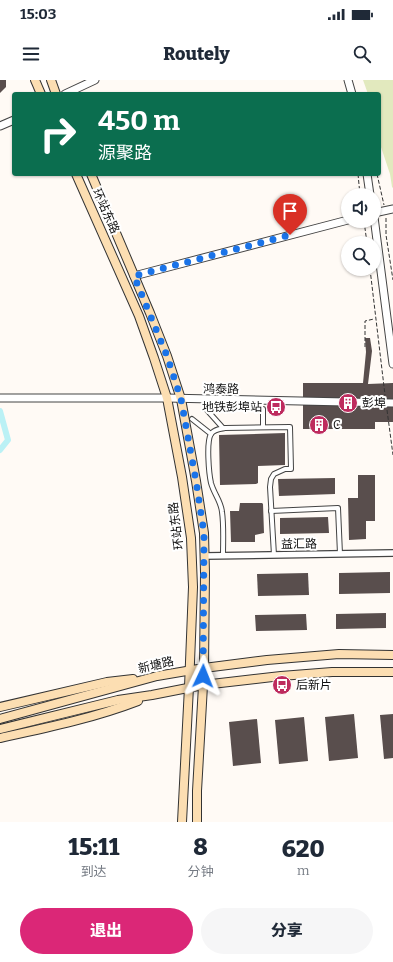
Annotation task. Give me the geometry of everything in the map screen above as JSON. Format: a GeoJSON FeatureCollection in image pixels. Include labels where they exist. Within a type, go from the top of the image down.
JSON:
{"type":"FeatureCollection","features":[{"type":"Feature","properties":{"kind":"main road"},"geometry":{"type":"LineString","coordinates":[[35,80],[40,92]]}},
{"type":"Feature","properties":{"kind":"main road"},"geometry":{"type":"LineString","coordinates":[[50,80],[55,92]]}},
{"type":"Feature","properties":{"kind":"main road","name":"环站东路"},"geometry":{"type":"LineString","coordinates":[[77,176],[139,316],[167,398],[192,538],[193,587],[182,822]]}},
{"type":"Feature","properties":{"kind":"main road","name":"环站东路"},"geometry":{"type":"LineString","coordinates":[[91,176],[167,356],[181,399],[204,533],[204,668],[197,822]]}},
{"type":"Feature","properties":{"kind":"main road","name":"新塘路"},"geometry":{"type":"LineString","coordinates":[[0,719],[157,676],[190,670],[267,660],[339,654],[393,655]]}},
{"type":"Feature","properties":{"kind":"main road"},"geometry":{"type":"LineString","coordinates":[[0,729],[118,700],[152,695],[189,687],[332,672],[393,672]]}},
{"type":"Feature","properties":{"kind":"main road"},"geometry":{"type":"LineString","coordinates":[[0,707],[107,682],[157,676]]}},
{"type":"Feature","properties":{"kind":"main road"},"geometry":{"type":"LineString","coordinates":[[0,738],[117,709],[152,695]]}},
{"type":"Feature","properties":{"kind":"street"},"geometry":{"type":"LineString","coordinates":[[69,92],[94,80]]}},
{"type":"Feature","properties":{"kind":"street"},"geometry":{"type":"LineString","coordinates":[[348,80],[351,92]]}},
{"type":"Feature","properties":{"kind":"street"},"geometry":{"type":"LineString","coordinates":[[0,126],[12,121]]}},
{"type":"Feature","properties":{"kind":"street"},"geometry":{"type":"LineString","coordinates":[[367,176],[369,188]]}},
{"type":"Feature","properties":{"kind":"street"},"geometry":{"type":"LineString","coordinates":[[381,212],[393,209]]}},
{"type":"Feature","properties":{"kind":"street"},"geometry":{"type":"LineString","coordinates":[[134,276],[341,222]]}},
{"type":"Feature","properties":{"kind":"street"},"geometry":{"type":"LineString","coordinates":[[375,228],[393,364]]}},
{"type":"Feature","properties":{"kind":"street","name":"鸿泰路"},"geometry":{"type":"LineString","coordinates":[[0,398],[167,398],[390,403]]}},
{"type":"Feature","properties":{"kind":"street"},"geometry":{"type":"LineString","coordinates":[[206,409],[223,428]]}},
{"type":"Feature","properties":{"kind":"street"},"geometry":{"type":"LineString","coordinates":[[263,409],[263,427]]}},
{"type":"Feature","properties":{"kind":"street"},"geometry":{"type":"LineString","coordinates":[[192,419],[211,434]]}},
{"type":"Feature","properties":{"kind":"street"},"geometry":{"type":"LineString","coordinates":[[223,556],[222,512],[220,501],[214,493],[211,481],[209,453],[209,440],[211,434],[217,429],[223,428],[290,427],[291,469],[285,469],[274,474],[271,479],[270,487],[274,555]]}},
{"type":"Feature","properties":{"kind":"street"},"geometry":{"type":"LineString","coordinates":[[271,511],[338,508],[340,554]]}},
{"type":"Feature","properties":{"kind":"street","name":"益汇路"},"geometry":{"type":"LineString","coordinates":[[205,556],[393,553]]}},
{"type":"Feature","properties":{"kind":"path"},"geometry":{"type":"LineString","coordinates":[[358,176],[359,188]]}},
{"type":"Feature","properties":{"kind":"path"},"geometry":{"type":"LineString","coordinates":[[378,176],[385,211],[386,234],[393,280]]}},
{"type":"Feature","properties":{"kind":"path"},"geometry":{"type":"LineString","coordinates":[[371,276],[390,403],[393,455]]}},
{"type":"Feature","properties":{"kind":"path"},"geometry":{"type":"LineString","coordinates":[[365,347],[365,321],[374,319]]}},
{"type":"Feature","properties":{"kind":"path"},"geometry":{"type":"LineString","coordinates":[[312,426],[324,427]]}},
{"type":"Feature","properties":{"kind":"green space"},"geometry":{"type":"Polygon","coordinates":[[[363,80],[393,80],[393,188],[381,147],[381,92],[367,92],[363,80]]]}},
{"type":"Feature","properties":{"kind":"building"},"geometry":{"type":"Polygon","coordinates":[[[0,80],[6,80],[6,87],[0,93],[0,80]]]}},
{"type":"Feature","properties":{"kind":"building","name":"彭埠"},"geometry":{"type":"Polygon","coordinates":[[[365,338],[370,338],[372,351],[368,384],[393,383],[393,422],[375,422],[375,429],[303,429],[303,383],[363,383],[366,352],[365,338]]]}},
{"type":"Feature","properties":{"kind":"building"},"geometry":{"type":"Polygon","coordinates":[[[285,433],[285,465],[258,466],[258,483],[256,484],[220,485],[219,435],[285,433]]]}},
{"type":"Feature","properties":{"kind":"building"},"geometry":{"type":"Polygon","coordinates":[[[358,475],[375,475],[375,521],[366,521],[366,539],[349,540],[348,498],[358,498],[358,475]]]}},
{"type":"Feature","properties":{"kind":"building"},"geometry":{"type":"Polygon","coordinates":[[[335,478],[335,494],[279,496],[278,479],[335,478]]]}},
{"type":"Feature","properties":{"kind":"building"},"geometry":{"type":"Polygon","coordinates":[[[240,503],[263,504],[264,533],[255,535],[255,542],[231,542],[230,511],[239,511],[240,503]]]}},
{"type":"Feature","properties":{"kind":"building"},"geometry":{"type":"Polygon","coordinates":[[[328,517],[329,533],[280,534],[280,518],[328,517]]]}},
{"type":"Feature","properties":{"kind":"building"},"geometry":{"type":"Polygon","coordinates":[[[390,572],[390,593],[339,594],[339,573],[390,572]]]}},
{"type":"Feature","properties":{"kind":"building"},"geometry":{"type":"Polygon","coordinates":[[[308,573],[309,595],[258,596],[257,574],[308,573]]]}},
{"type":"Feature","properties":{"kind":"building"},"geometry":{"type":"Polygon","coordinates":[[[386,613],[386,628],[336,629],[336,614],[386,613]]]}},
{"type":"Feature","properties":{"kind":"building"},"geometry":{"type":"Polygon","coordinates":[[[306,614],[307,630],[256,631],[255,615],[306,614]]]}},
{"type":"Feature","properties":{"kind":"building"},"geometry":{"type":"Polygon","coordinates":[[[354,714],[358,758],[329,761],[325,717],[354,714]]]}},
{"type":"Feature","properties":{"kind":"building"},"geometry":{"type":"Polygon","coordinates":[[[393,714],[393,758],[384,759],[380,715],[393,714]]]}},
{"type":"Feature","properties":{"kind":"building"},"geometry":{"type":"Polygon","coordinates":[[[304,717],[308,761],[279,764],[275,720],[304,717]]]}},
{"type":"Feature","properties":{"kind":"building"},"geometry":{"type":"Polygon","coordinates":[[[257,719],[261,763],[233,766],[229,722],[257,719]]]}},
{"type":"Feature","properties":{"kind":"waterway"},"geometry":{"type":"LineString","coordinates":[[0,411],[8,440],[0,450]]}},
{"type":"Feature","properties":{"kind":"place","name":"彭埠"},"geometry":{"type":"Point","coordinates":[348,403]}},
{"type":"Feature","properties":{"kind":"place","name":"地铁彭埠站"},"geometry":{"type":"Point","coordinates":[276,407]}},
{"type":"Feature","properties":{"kind":"place","name":"C"},"geometry":{"type":"Point","coordinates":[319,425]}},
{"type":"Feature","properties":{"kind":"place","name":"后新片"},"geometry":{"type":"Point","coordinates":[282,685]}},
{"type":"Feature","properties":{"kind":"route"},"geometry":{"type":"LineString","coordinates":[[203,676],[205,573],[204,533],[196,481],[181,399],[167,356],[134,276],[290,235]]}}]}
